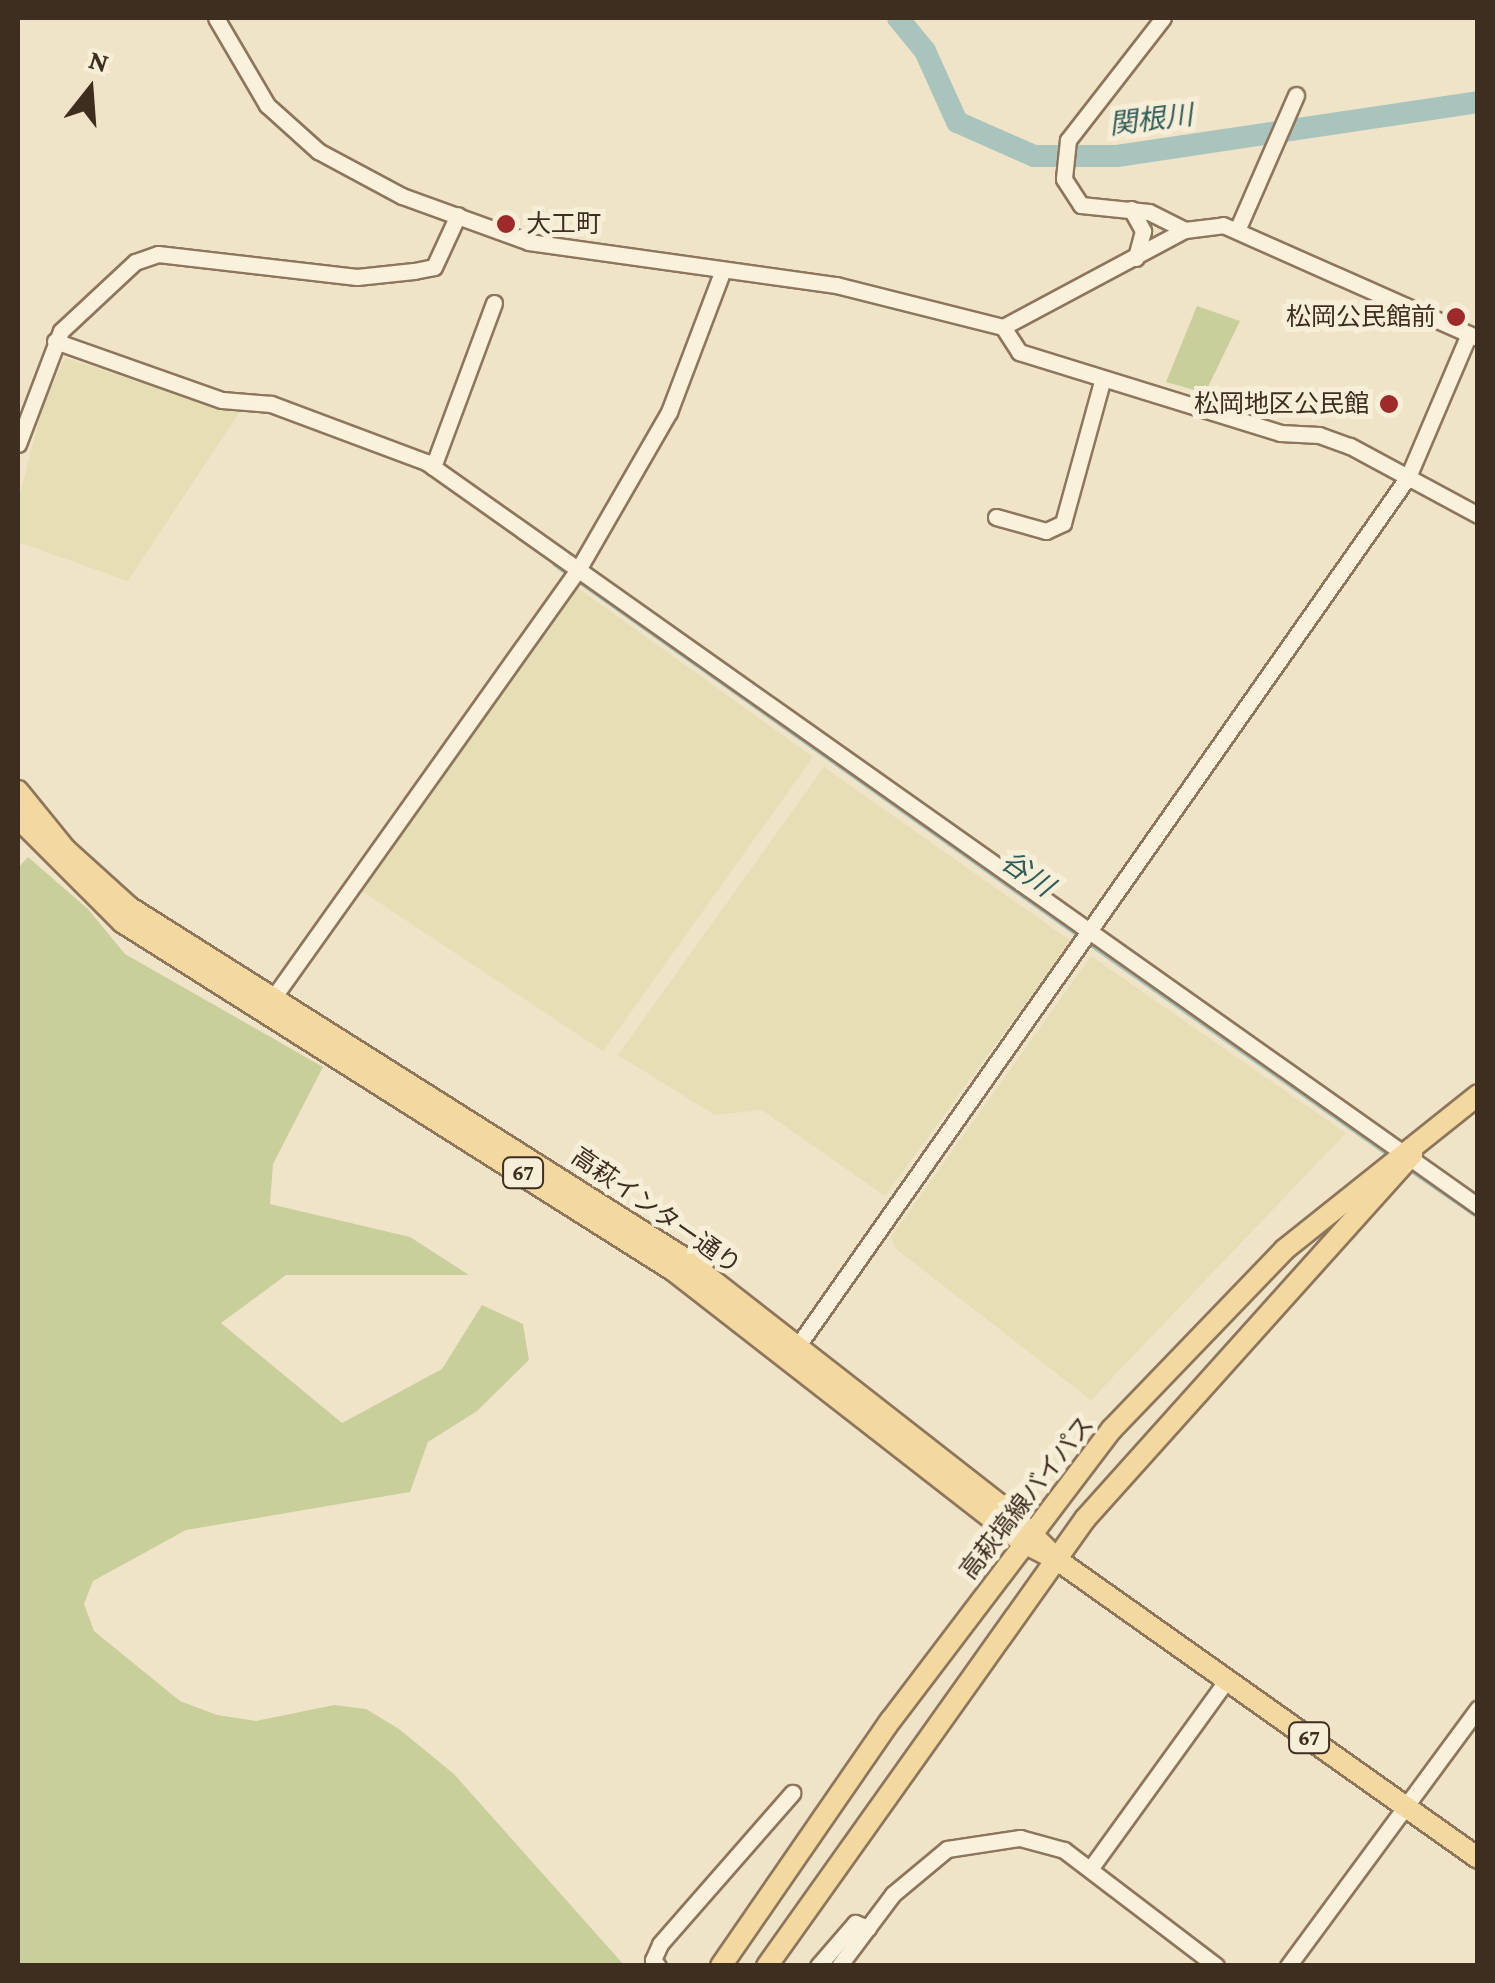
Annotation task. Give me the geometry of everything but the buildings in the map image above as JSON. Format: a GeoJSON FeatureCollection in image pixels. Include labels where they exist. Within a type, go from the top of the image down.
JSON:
{"type":"FeatureCollection","features":[{"type":"Feature","properties":{"kind":"main road","name":"高萩インター通り"},"geometry":{"type":"LineString","coordinates":[[18,791],[66,850],[129,907],[568,1179],[794,1351],[1056,1559],[1478,1858]]}},
{"type":"Feature","properties":{"kind":"main road","name":"高萩インター通り"},"geometry":{"type":"LineString","coordinates":[[18,818],[122,922],[572,1204],[794,1351]]}},
{"type":"Feature","properties":{"kind":"main road","name":"高萩塙線バイパス"},"geometry":{"type":"LineString","coordinates":[[720,1966],[1026,1536],[1214,1318],[1478,1095]]}},
{"type":"Feature","properties":{"kind":"main road","name":"高萩塙線バイパス"},"geometry":{"type":"LineString","coordinates":[[768,1966],[1056,1559],[1145,1449],[1405,1154]]}},
{"type":"Feature","properties":{"kind":"street"},"geometry":{"type":"LineString","coordinates":[[216,18],[250,82],[288,127],[356,174],[529,242],[848,287],[1003,328],[1185,230],[1238,228],[1473,336],[1408,477],[794,1351]]}},
{"type":"Feature","properties":{"kind":"street"},"geometry":{"type":"LineString","coordinates":[[1163,18],[1068,140],[1064,179],[1082,205],[1166,217],[1185,230]]}},
{"type":"Feature","properties":{"kind":"street"},"geometry":{"type":"LineString","coordinates":[[1238,228],[1296,95]]}},
{"type":"Feature","properties":{"kind":"street"},"geometry":{"type":"LineString","coordinates":[[1131,209],[1143,231],[1136,258]]}},
{"type":"Feature","properties":{"kind":"street"},"geometry":{"type":"LineString","coordinates":[[18,444],[56,341],[136,262],[158,254],[357,277],[414,271],[434,267],[443,255],[458,215]]}},
{"type":"Feature","properties":{"kind":"street"},"geometry":{"type":"LineString","coordinates":[[273,998],[579,568],[669,412],[722,270]]}},
{"type":"Feature","properties":{"kind":"street"},"geometry":{"type":"LineString","coordinates":[[433,468],[494,303]]}},
{"type":"Feature","properties":{"kind":"street"},"geometry":{"type":"LineString","coordinates":[[1003,328],[1014,350],[1280,434],[1319,435],[1478,515]]}},
{"type":"Feature","properties":{"kind":"street"},"geometry":{"type":"LineString","coordinates":[[56,341],[222,400],[287,410],[433,468],[1478,1206]]}},
{"type":"Feature","properties":{"kind":"street"},"geometry":{"type":"LineString","coordinates":[[996,516],[1046,532],[1064,523],[1103,378]]}},
{"type":"Feature","properties":{"kind":"street"},"geometry":{"type":"LineString","coordinates":[[1090,1869],[1226,1680]]}},
{"type":"Feature","properties":{"kind":"street"},"geometry":{"type":"LineString","coordinates":[[1288,1966],[1478,1708]]}},
{"type":"Feature","properties":{"kind":"street"},"geometry":{"type":"LineString","coordinates":[[658,1966],[653,1960],[660,1944],[792,1793]]}},
{"type":"Feature","properties":{"kind":"street"},"geometry":{"type":"LineString","coordinates":[[838,1966],[915,1872],[948,1849],[976,1842],[1044,1842],[1090,1869],[1216,1966]]}},
{"type":"Feature","properties":{"kind":"street"},"geometry":{"type":"LineString","coordinates":[[818,1966],[855,1924],[868,1928]]}},
{"type":"Feature","properties":{"kind":"shaded area"},"geometry":{"type":"Polygon","coordinates":[[[65,358],[215,406],[242,408],[128,581],[18,542],[18,502],[43,405],[65,358]]]}},
{"type":"Feature","properties":{"kind":"shaded area"},"geometry":{"type":"Polygon","coordinates":[[[571,583],[813,757],[603,1051],[360,890],[571,583]]]}},
{"type":"Feature","properties":{"kind":"shaded area"},"geometry":{"type":"Polygon","coordinates":[[[824,767],[1071,941],[885,1196],[762,1110],[715,1115],[618,1055],[824,767]]]}},
{"type":"Feature","properties":{"kind":"shaded area"},"geometry":{"type":"Polygon","coordinates":[[[1091,956],[1346,1133],[1091,1400],[896,1249],[891,1237],[1091,956]]]}},
{"type":"Feature","properties":{"kind":"green space"},"geometry":{"type":"Polygon","coordinates":[[[1197,306],[1240,321],[1205,393],[1166,382],[1197,306]]]}},
{"type":"Feature","properties":{"kind":"green space"},"geometry":{"type":"Polygon","coordinates":[[[28,857],[88,909],[125,954],[323,1067],[273,1164],[270,1204],[410,1237],[469,1275],[286,1275],[221,1323],[342,1423],[442,1369],[482,1305],[523,1324],[529,1360],[477,1411],[428,1442],[410,1492],[186,1530],[93,1581],[84,1604],[94,1631],[180,1701],[217,1715],[256,1721],[334,1705],[366,1709],[399,1729],[454,1774],[624,1965],[18,1965],[18,868],[28,857]]]}},
{"type":"Feature","properties":{"kind":"waterway","name":"関根川"},"geometry":{"type":"LineString","coordinates":[[898,18],[925,51],[957,122],[1034,156],[1117,156],[1478,102]]}},
{"type":"Feature","properties":{"kind":"waterway","name":"谷川"},"geometry":{"type":"LineString","coordinates":[[554,564],[570,576]]}},
{"type":"Feature","properties":{"kind":"waterway","name":"谷川"},"geometry":{"type":"LineString","coordinates":[[578,581],[1080,937]]}},
{"type":"Feature","properties":{"kind":"waterway","name":"谷川"},"geometry":{"type":"LineString","coordinates":[[1088,943],[1391,1157]]}},
{"type":"Feature","properties":{"kind":"waterway","name":"谷川"},"geometry":{"type":"LineString","coordinates":[[1407,1168],[1478,1217]]}},
{"type":"Feature","properties":{"kind":"place","name":"大工町"},"geometry":{"type":"Point","coordinates":[506,224]}},
{"type":"Feature","properties":{"kind":"place","name":"松岡公民館前"},"geometry":{"type":"Point","coordinates":[1456,317]}},
{"type":"Feature","properties":{"kind":"place","name":"松岡地区公民館"},"geometry":{"type":"Point","coordinates":[1389,404]}}]}
